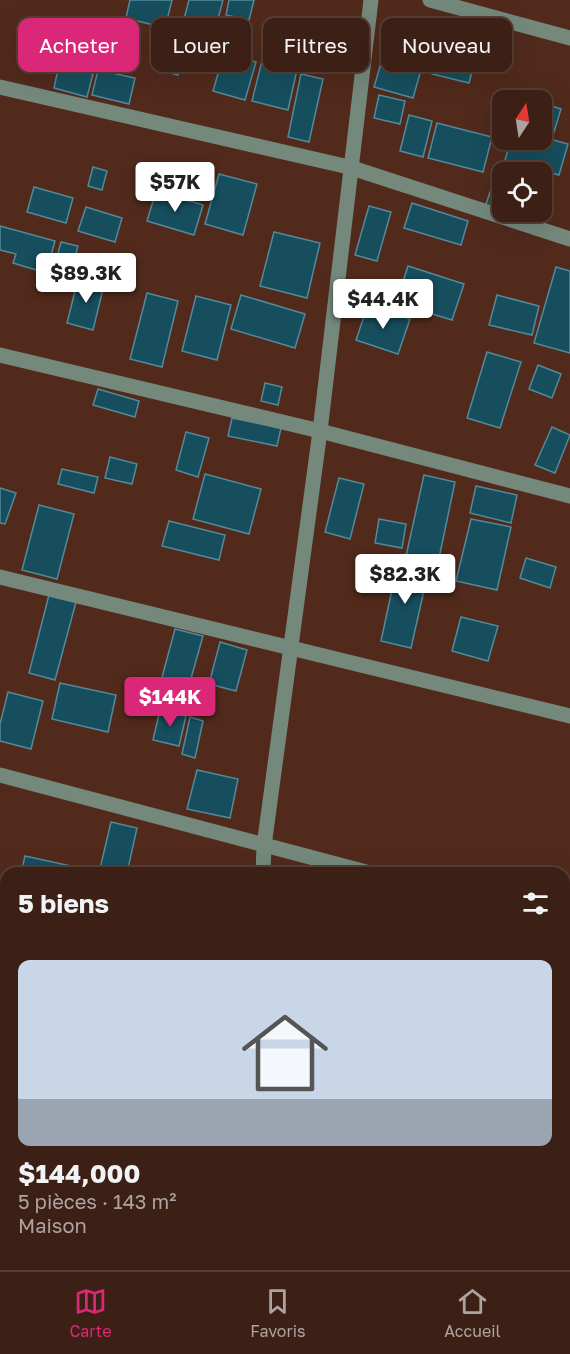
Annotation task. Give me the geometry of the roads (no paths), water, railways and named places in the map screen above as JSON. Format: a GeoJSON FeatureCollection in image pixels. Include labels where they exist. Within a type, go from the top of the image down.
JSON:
{"type":"FeatureCollection","features":[{"type":"Feature","properties":{"kind":"street"},"geometry":{"type":"LineString","coordinates":[[263,867],[264,846],[320,431],[349,167],[371,0]]}},
{"type":"Feature","properties":{"kind":"street"},"geometry":{"type":"LineString","coordinates":[[430,0],[570,38]]}},
{"type":"Feature","properties":{"kind":"street"},"geometry":{"type":"LineString","coordinates":[[0,87],[349,167],[570,239]]}},
{"type":"Feature","properties":{"kind":"street"},"geometry":{"type":"LineString","coordinates":[[0,355],[320,431],[570,496]]}},
{"type":"Feature","properties":{"kind":"street"},"geometry":{"type":"LineString","coordinates":[[0,577],[570,717]]}},
{"type":"Feature","properties":{"kind":"street"},"geometry":{"type":"LineString","coordinates":[[0,775],[346,867]]}}]}
